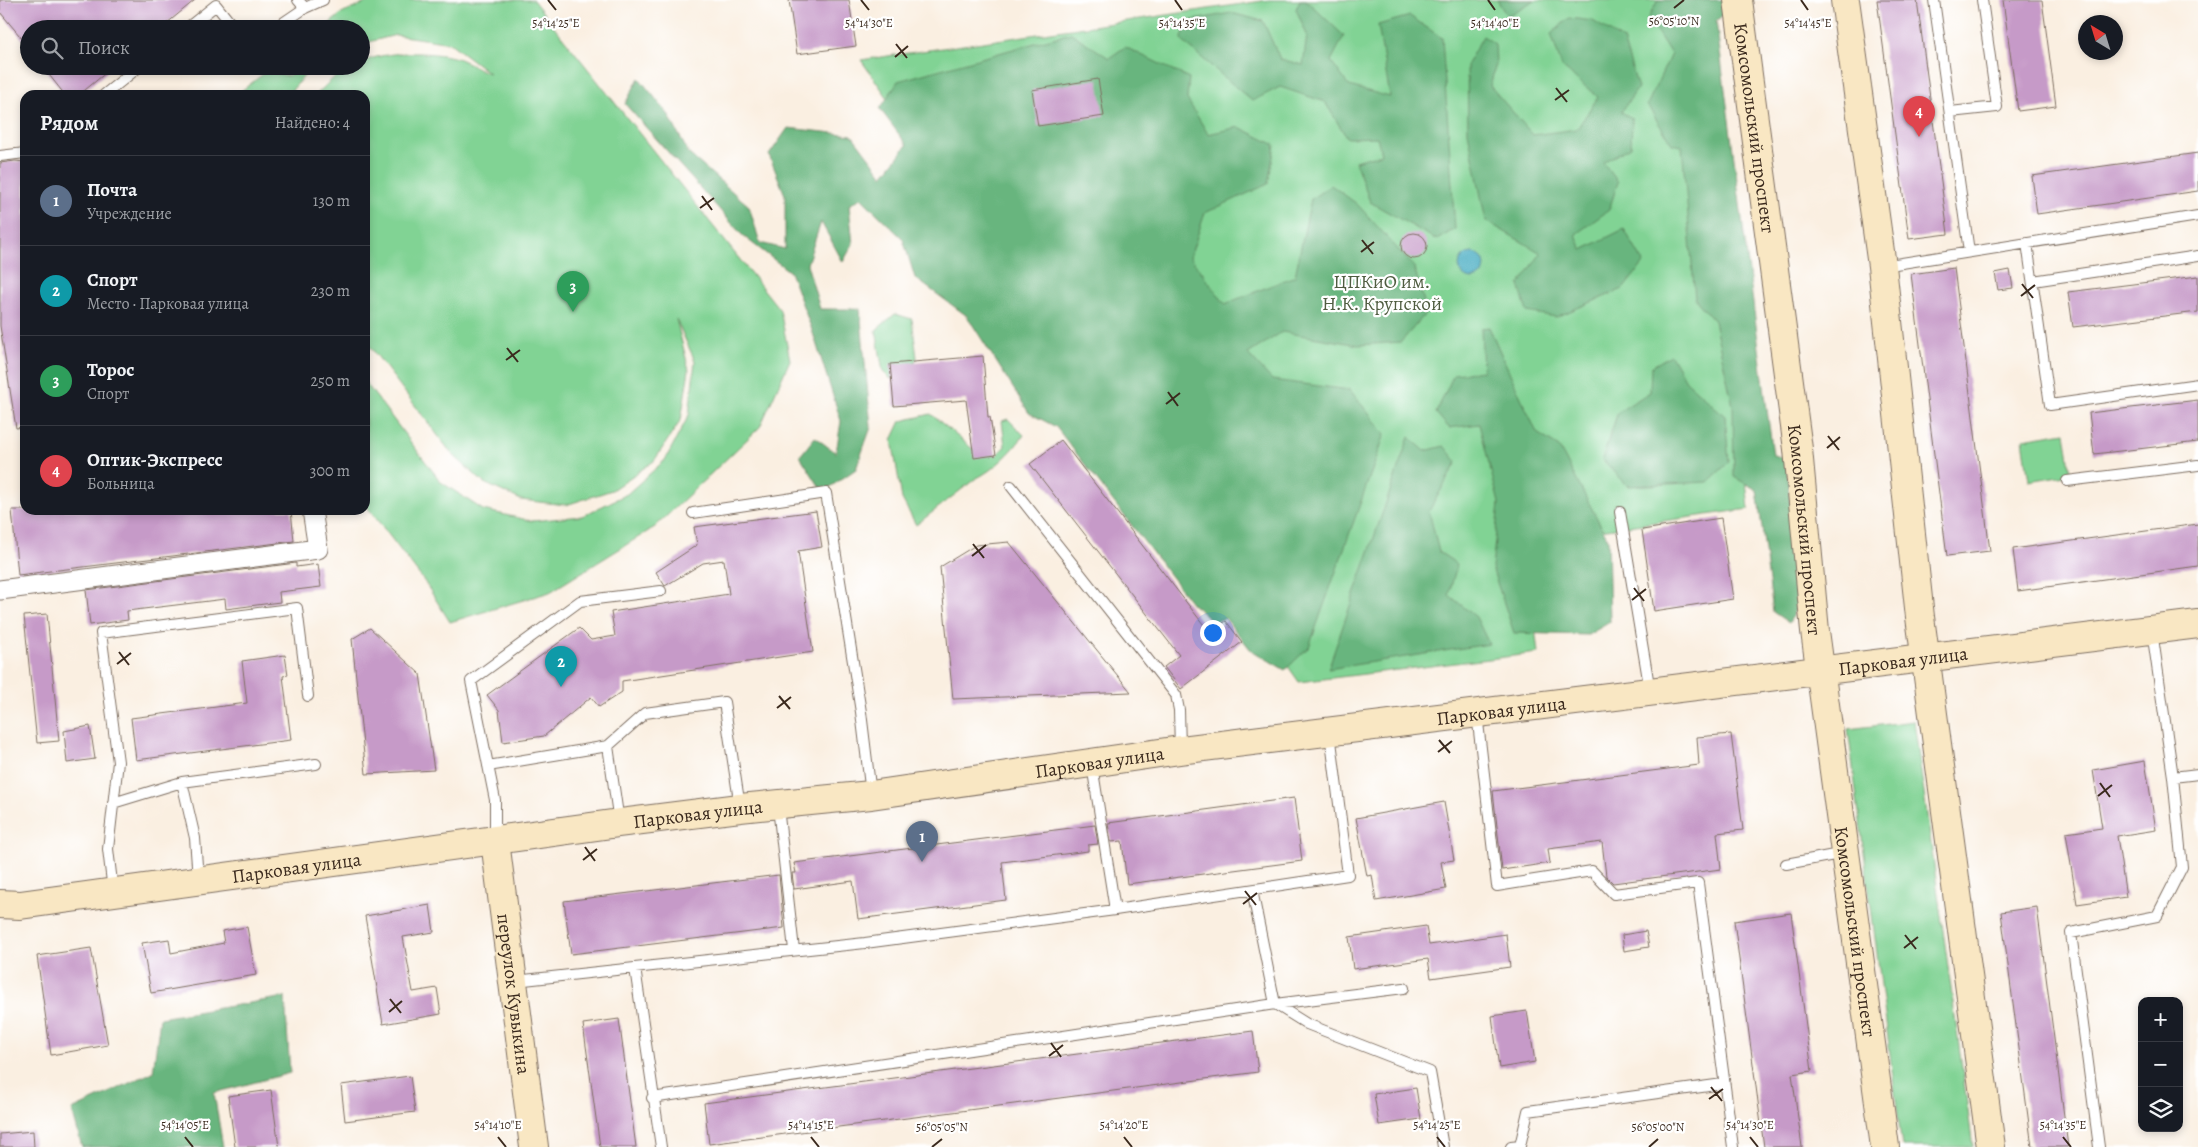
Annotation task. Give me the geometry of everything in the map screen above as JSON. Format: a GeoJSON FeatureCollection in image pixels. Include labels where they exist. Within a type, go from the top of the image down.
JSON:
{"type":"FeatureCollection","features":[{"type":"Feature","properties":{"kind":"main road","name":"Комсомольский проспект"},"geometry":{"type":"LineString","coordinates":[[1738,0],[1798,449],[1815,631],[1885,1147]]}},
{"type":"Feature","properties":{"kind":"main road"},"geometry":{"type":"LineString","coordinates":[[1845,0],[1882,266],[1925,658],[1991,1147]]}},
{"type":"Feature","properties":{"kind":"main road","name":"Парковая улица"},"geometry":{"type":"LineString","coordinates":[[0,904],[20,904],[113,892],[619,823],[740,808],[872,795],[1180,750],[1477,712],[2198,624]]}},
{"type":"Feature","properties":{"kind":"main road","name":"переулок Кувыкина"},"geometry":{"type":"LineString","coordinates":[[495,841],[534,1147]]}},
{"type":"Feature","properties":{"kind":"street"},"geometry":{"type":"LineString","coordinates":[[0,590],[318,549],[313,515]]}},
{"type":"Feature","properties":{"kind":"lane"},"geometry":{"type":"LineString","coordinates":[[284,20],[302,4],[323,0]]}},
{"type":"Feature","properties":{"kind":"lane"},"geometry":{"type":"LineString","coordinates":[[1934,0],[1969,252]]}},
{"type":"Feature","properties":{"kind":"lane"},"geometry":{"type":"LineString","coordinates":[[1950,112],[1997,107],[1982,0]]}},
{"type":"Feature","properties":{"kind":"lane"},"geometry":{"type":"LineString","coordinates":[[197,20],[216,5],[228,20]]}},
{"type":"Feature","properties":{"kind":"lane"},"geometry":{"type":"LineString","coordinates":[[110,90],[129,75]]}},
{"type":"Feature","properties":{"kind":"lane"},"geometry":{"type":"LineString","coordinates":[[0,156],[20,154]]}},
{"type":"Feature","properties":{"kind":"lane"},"geometry":{"type":"LineString","coordinates":[[1882,266],[2198,216]]}},
{"type":"Feature","properties":{"kind":"lane"},"geometry":{"type":"LineString","coordinates":[[2027,243],[2050,405],[2198,384]]}},
{"type":"Feature","properties":{"kind":"lane"},"geometry":{"type":"LineString","coordinates":[[2032,281],[2198,256]]}},
{"type":"Feature","properties":{"kind":"lane"},"geometry":{"type":"LineString","coordinates":[[2067,481],[2198,465]]}},
{"type":"Feature","properties":{"kind":"lane"},"geometry":{"type":"LineString","coordinates":[[1011,486],[1176,695],[1179,710],[1180,750]]}},
{"type":"Feature","properties":{"kind":"lane"},"geometry":{"type":"LineString","coordinates":[[693,513],[826,493],[872,795]]}},
{"type":"Feature","properties":{"kind":"lane"},"geometry":{"type":"LineString","coordinates":[[1620,512],[1650,691]]}},
{"type":"Feature","properties":{"kind":"lane"},"geometry":{"type":"LineString","coordinates":[[495,841],[495,800],[471,681],[580,601],[661,591]]}},
{"type":"Feature","properties":{"kind":"lane"},"geometry":{"type":"LineString","coordinates":[[113,892],[108,849],[118,762],[101,633],[297,608],[308,696]]}},
{"type":"Feature","properties":{"kind":"lane"},"geometry":{"type":"LineString","coordinates":[[2099,1147],[2071,933],[2156,916],[2182,867],[2173,777],[2152,630]]}},
{"type":"Feature","properties":{"kind":"lane"},"geometry":{"type":"LineString","coordinates":[[488,766],[608,746],[645,713],[724,702],[740,808]]}},
{"type":"Feature","properties":{"kind":"lane"},"geometry":{"type":"LineString","coordinates":[[1477,712],[1497,886],[1592,871],[1614,894],[1698,883],[1723,1084],[1733,1147]]}},
{"type":"Feature","properties":{"kind":"lane"},"geometry":{"type":"LineString","coordinates":[[514,981],[865,943],[1115,910],[1348,875],[1330,731]]}},
{"type":"Feature","properties":{"kind":"lane"},"geometry":{"type":"LineString","coordinates":[[608,746],[619,823]]}},
{"type":"Feature","properties":{"kind":"lane"},"geometry":{"type":"LineString","coordinates":[[1091,763],[1115,910]]}},
{"type":"Feature","properties":{"kind":"lane"},"geometry":{"type":"LineString","coordinates":[[113,804],[182,782],[316,764]]}},
{"type":"Feature","properties":{"kind":"lane"},"geometry":{"type":"LineString","coordinates":[[2173,777],[2198,774]]}},
{"type":"Feature","properties":{"kind":"lane"},"geometry":{"type":"LineString","coordinates":[[182,782],[195,838],[198,879]]}},
{"type":"Feature","properties":{"kind":"lane"},"geometry":{"type":"LineString","coordinates":[[778,804],[794,950]]}},
{"type":"Feature","properties":{"kind":"lane"},"geometry":{"type":"LineString","coordinates":[[1786,864],[1845,853]]}},
{"type":"Feature","properties":{"kind":"lane"},"geometry":{"type":"LineString","coordinates":[[1252,890],[1275,1004],[1307,1024],[1430,1072],[1443,1147]]}},
{"type":"Feature","properties":{"kind":"lane"},"geometry":{"type":"LineString","coordinates":[[635,968],[652,1098],[661,1147]]}},
{"type":"Feature","properties":{"kind":"lane"},"geometry":{"type":"LineString","coordinates":[[652,1098],[1275,1004],[1404,988]]}},
{"type":"Feature","properties":{"kind":"lane"},"geometry":{"type":"LineString","coordinates":[[1517,1147],[1528,1111],[1723,1084]]}},
{"type":"Feature","properties":{"kind":"green space"},"geometry":{"type":"Polygon","coordinates":[[[372,0],[533,0],[780,310],[790,360],[760,427],[655,527],[550,592],[450,622],[424,581],[370,511],[370,389],[441,482],[483,510],[532,521],[582,516],[627,494],[665,460],[689,415],[695,361],[676,319],[689,370],[681,420],[654,461],[612,490],[566,505],[521,500],[484,483],[452,454],[370,347],[370,90],[321,90],[338,75],[370,75],[370,59],[395,54],[422,53],[457,58],[489,73],[450,43],[396,35],[370,42],[370,20],[334,20],[341,14],[372,0]]]}},
{"type":"Feature","properties":{"kind":"green space","name":"ЦПКиО им. Н.К. Крупской"},"geometry":{"type":"Polygon","coordinates":[[[1269,0],[1685,0],[1723,274],[1749,509],[1536,539],[1526,553],[1538,653],[1299,682],[861,60],[1269,0]]]}},
{"type":"Feature","properties":{"kind":"green space"},"geometry":{"type":"Polygon","coordinates":[[[1300,0],[1306,0],[1344,36],[1331,61],[1349,86],[1390,97],[1378,25],[1410,16],[1442,38],[1455,229],[1437,240],[1370,202],[1355,161],[1381,154],[1377,137],[1347,138],[1325,102],[1280,87],[1252,101],[1181,40],[1188,21],[1231,13],[1263,21],[1280,59],[1303,65],[1307,35],[1296,9],[1300,0]]]}},
{"type":"Feature","properties":{"kind":"green space"},"geometry":{"type":"Polygon","coordinates":[[[1497,0],[1535,0],[1507,16],[1497,0]]]}},
{"type":"Feature","properties":{"kind":"green space"},"geometry":{"type":"Polygon","coordinates":[[[1658,0],[1725,0],[1726,12],[1716,21],[1773,455],[1786,458],[1799,602],[1789,623],[1773,612],[1757,490],[1734,477],[1733,406],[1714,321],[1695,299],[1682,146],[1672,144],[1647,105],[1671,54],[1648,18],[1658,0]]]}},
{"type":"Feature","properties":{"kind":"green space"},"geometry":{"type":"Polygon","coordinates":[[[1569,18],[1593,21],[1623,40],[1638,88],[1621,112],[1632,118],[1631,147],[1603,162],[1618,182],[1609,210],[1576,234],[1582,250],[1624,229],[1644,263],[1623,289],[1556,317],[1527,312],[1519,285],[1541,253],[1486,221],[1468,132],[1467,64],[1483,36],[1495,44],[1496,64],[1490,86],[1533,135],[1577,129],[1598,97],[1562,67],[1551,34],[1569,18]]]}},
{"type":"Feature","properties":{"kind":"green space"},"geometry":{"type":"Polygon","coordinates":[[[1071,33],[1109,58],[1125,47],[1189,78],[1187,99],[1208,134],[1239,127],[1275,145],[1268,184],[1205,213],[1190,257],[1225,304],[1295,276],[1311,199],[1331,185],[1357,204],[1414,267],[1427,312],[1401,342],[1359,345],[1282,332],[1248,354],[1272,380],[1350,390],[1385,434],[1309,647],[1285,670],[1251,650],[1225,618],[1214,622],[1192,604],[1056,427],[1029,413],[967,316],[915,278],[903,239],[861,198],[849,205],[853,244],[843,262],[821,222],[807,264],[820,309],[860,309],[871,427],[856,469],[823,492],[800,456],[815,437],[836,453],[841,421],[812,330],[790,272],[743,236],[625,104],[639,78],[668,114],[689,154],[749,206],[760,243],[785,249],[785,195],[769,155],[788,128],[852,135],[883,176],[907,145],[880,109],[898,81],[1071,33]]]}},
{"type":"Feature","properties":{"kind":"green space"},"geometry":{"type":"Polygon","coordinates":[[[262,75],[306,75],[292,90],[242,90],[262,75]]]}},
{"type":"Feature","properties":{"kind":"green space"},"geometry":{"type":"Polygon","coordinates":[[[895,314],[912,319],[917,358],[899,386],[883,372],[876,330],[895,314]]]}},
{"type":"Feature","properties":{"kind":"green space"},"geometry":{"type":"Polygon","coordinates":[[[1489,327],[1537,433],[1559,447],[1608,539],[1610,622],[1588,635],[1514,633],[1492,568],[1499,503],[1479,424],[1449,428],[1436,413],[1454,374],[1483,371],[1481,328],[1489,327]]]}},
{"type":"Feature","properties":{"kind":"green space"},"geometry":{"type":"Polygon","coordinates":[[[1671,355],[1686,381],[1725,416],[1729,462],[1708,482],[1628,486],[1602,459],[1618,412],[1650,392],[1651,367],[1671,355]]]}},
{"type":"Feature","properties":{"kind":"green space"},"geometry":{"type":"Polygon","coordinates":[[[931,414],[981,456],[997,455],[1005,446],[1002,421],[1008,419],[1024,435],[996,466],[975,479],[916,525],[902,499],[892,440],[901,421],[931,414]]]}},
{"type":"Feature","properties":{"kind":"green space"},"geometry":{"type":"Polygon","coordinates":[[[2065,432],[2071,474],[2029,481],[2023,439],[2065,432]]]}},
{"type":"Feature","properties":{"kind":"green space"},"geometry":{"type":"Polygon","coordinates":[[[1409,437],[1425,451],[1444,446],[1457,462],[1429,511],[1439,552],[1457,564],[1449,595],[1476,617],[1489,644],[1328,669],[1409,437]]]}},
{"type":"Feature","properties":{"kind":"green space"},"geometry":{"type":"Polygon","coordinates":[[[1914,721],[1973,1147],[1902,1147],[1848,729],[1914,721]]]}},
{"type":"Feature","properties":{"kind":"green space"},"geometry":{"type":"Polygon","coordinates":[[[285,997],[290,1073],[214,1093],[223,1147],[82,1147],[72,1110],[153,1072],[160,1018],[285,997]]]}},
{"type":"Feature","properties":{"kind":"water"},"geometry":{"type":"Polygon","coordinates":[[[1472,253],[1481,257],[1485,266],[1481,275],[1472,279],[1463,275],[1459,266],[1463,257],[1472,253]]]}},
{"type":"Feature","properties":{"kind":"building"},"geometry":{"type":"Polygon","coordinates":[[[0,0],[195,0],[171,20],[20,20],[20,36],[0,12],[0,0]]]}},
{"type":"Feature","properties":{"kind":"building"},"geometry":{"type":"Polygon","coordinates":[[[789,0],[849,0],[856,46],[797,54],[789,0]]]}},
{"type":"Feature","properties":{"kind":"building"},"geometry":{"type":"Polygon","coordinates":[[[1877,0],[1917,0],[1948,234],[1909,239],[1877,0]]]}},
{"type":"Feature","properties":{"kind":"building"},"geometry":{"type":"Polygon","coordinates":[[[2003,0],[2042,0],[2056,106],[2018,111],[2003,0]]]}},
{"type":"Feature","properties":{"kind":"building"},"geometry":{"type":"Polygon","coordinates":[[[49,75],[103,75],[85,90],[61,90],[49,75]]]}},
{"type":"Feature","properties":{"kind":"building"},"geometry":{"type":"Polygon","coordinates":[[[1098,79],[1104,116],[1038,126],[1032,90],[1098,79]]]}},
{"type":"Feature","properties":{"kind":"building"},"geometry":{"type":"Polygon","coordinates":[[[2198,153],[2198,191],[2037,214],[2032,176],[2198,153]]]}},
{"type":"Feature","properties":{"kind":"building"},"geometry":{"type":"Polygon","coordinates":[[[20,162],[20,428],[16,428],[0,326],[0,163],[20,162]]]}},
{"type":"Feature","properties":{"kind":"building"},"geometry":{"type":"Polygon","coordinates":[[[1414,233],[1423,237],[1427,246],[1423,255],[1414,259],[1405,255],[1401,246],[1405,237],[1414,233]]]}},
{"type":"Feature","properties":{"kind":"building"},"geometry":{"type":"Polygon","coordinates":[[[1954,268],[1990,551],[1947,556],[1911,274],[1954,268]]]}},
{"type":"Feature","properties":{"kind":"building"},"geometry":{"type":"Polygon","coordinates":[[[2010,270],[2013,288],[1998,290],[1995,273],[2010,270]]]}},
{"type":"Feature","properties":{"kind":"building"},"geometry":{"type":"Polygon","coordinates":[[[2198,276],[2198,312],[2073,327],[2068,292],[2198,276]]]}},
{"type":"Feature","properties":{"kind":"building"},"geometry":{"type":"Polygon","coordinates":[[[983,356],[988,417],[990,417],[996,455],[974,458],[966,400],[894,406],[890,364],[983,356]]]}},
{"type":"Feature","properties":{"kind":"building"},"geometry":{"type":"Polygon","coordinates":[[[2198,400],[2198,442],[2094,454],[2089,413],[2198,400]]]}},
{"type":"Feature","properties":{"kind":"building"},"geometry":{"type":"Polygon","coordinates":[[[1061,440],[1210,633],[1226,621],[1242,642],[1181,689],[1164,667],[1179,655],[1030,464],[1061,440]]]}},
{"type":"Feature","properties":{"kind":"building"},"geometry":{"type":"Polygon","coordinates":[[[12,510],[20,510],[20,515],[291,515],[294,541],[18,575],[12,510]]]}},
{"type":"Feature","properties":{"kind":"building"},"geometry":{"type":"Polygon","coordinates":[[[816,511],[822,547],[798,551],[813,652],[622,681],[622,692],[599,707],[591,697],[544,736],[503,742],[499,710],[487,695],[579,628],[591,640],[615,636],[611,612],[729,594],[724,560],[703,563],[665,586],[656,572],[697,545],[694,527],[816,511]]]}},
{"type":"Feature","properties":{"kind":"building"},"geometry":{"type":"Polygon","coordinates":[[[1721,518],[1733,599],[1654,611],[1642,530],[1721,518]]]}},
{"type":"Feature","properties":{"kind":"building"},"geometry":{"type":"Polygon","coordinates":[[[2198,524],[2198,566],[2018,591],[2013,549],[2198,524]]]}},
{"type":"Feature","properties":{"kind":"building"},"geometry":{"type":"Polygon","coordinates":[[[1009,542],[1131,692],[953,699],[940,567],[976,545],[1009,542]]]}},
{"type":"Feature","properties":{"kind":"building"},"geometry":{"type":"Polygon","coordinates":[[[296,563],[296,567],[318,564],[321,587],[279,592],[280,602],[226,609],[225,599],[127,611],[128,620],[90,625],[86,590],[296,563]]]}},
{"type":"Feature","properties":{"kind":"building"},"geometry":{"type":"Polygon","coordinates":[[[47,614],[59,741],[37,743],[24,616],[47,614]]]}},
{"type":"Feature","properties":{"kind":"building"},"geometry":{"type":"Polygon","coordinates":[[[370,628],[420,674],[434,770],[366,774],[352,639],[370,628]]]}},
{"type":"Feature","properties":{"kind":"building"},"geometry":{"type":"Polygon","coordinates":[[[285,655],[288,675],[283,676],[291,740],[136,760],[131,718],[247,703],[242,661],[285,655]]]}},
{"type":"Feature","properties":{"kind":"building"},"geometry":{"type":"Polygon","coordinates":[[[90,726],[95,759],[67,763],[64,731],[90,726]]]}},
{"type":"Feature","properties":{"kind":"building"},"geometry":{"type":"Polygon","coordinates":[[[1731,734],[1743,830],[1717,833],[1721,869],[1613,883],[1606,876],[1602,842],[1548,849],[1550,863],[1502,870],[1493,791],[1699,765],[1697,737],[1731,734]]]}},
{"type":"Feature","properties":{"kind":"building"},"geometry":{"type":"Polygon","coordinates":[[[2145,761],[2156,830],[2117,836],[2126,897],[2077,904],[2066,833],[2102,828],[2093,770],[2145,761]]]}},
{"type":"Feature","properties":{"kind":"building"},"geometry":{"type":"Polygon","coordinates":[[[1294,798],[1302,861],[1127,884],[1122,841],[1111,842],[1108,823],[1294,798]]]}},
{"type":"Feature","properties":{"kind":"building"},"geometry":{"type":"Polygon","coordinates":[[[1444,802],[1454,860],[1441,862],[1446,889],[1376,901],[1372,875],[1367,876],[1356,818],[1444,802]]]}},
{"type":"Feature","properties":{"kind":"building"},"geometry":{"type":"Polygon","coordinates":[[[1095,825],[1098,844],[1088,845],[1088,851],[1002,862],[1006,900],[858,919],[853,881],[794,889],[792,873],[796,873],[794,863],[1095,825]]]}},
{"type":"Feature","properties":{"kind":"building"},"geometry":{"type":"Polygon","coordinates":[[[779,875],[784,928],[571,954],[564,901],[779,875]]]}},
{"type":"Feature","properties":{"kind":"building"},"geometry":{"type":"Polygon","coordinates":[[[430,905],[434,932],[403,937],[413,992],[437,988],[441,1014],[383,1024],[365,916],[430,905]]]}},
{"type":"Feature","properties":{"kind":"building"},"geometry":{"type":"Polygon","coordinates":[[[2037,907],[2068,1147],[2032,1147],[2001,912],[2037,907]]]}},
{"type":"Feature","properties":{"kind":"building"},"geometry":{"type":"Polygon","coordinates":[[[1791,913],[1812,1071],[1792,1074],[1802,1147],[1764,1147],[1734,921],[1791,913]]]}},
{"type":"Feature","properties":{"kind":"building"},"geometry":{"type":"Polygon","coordinates":[[[1426,926],[1429,945],[1506,934],[1510,967],[1431,978],[1428,959],[1353,969],[1349,937],[1426,926]]]}},
{"type":"Feature","properties":{"kind":"building"},"geometry":{"type":"Polygon","coordinates":[[[247,927],[256,975],[151,993],[142,943],[169,939],[171,953],[224,943],[222,931],[247,927]]]}},
{"type":"Feature","properties":{"kind":"building"},"geometry":{"type":"Polygon","coordinates":[[[1646,931],[1649,947],[1624,951],[1622,935],[1646,931]]]}},
{"type":"Feature","properties":{"kind":"building"},"geometry":{"type":"Polygon","coordinates":[[[91,948],[108,1045],[51,1055],[37,956],[91,948]]]}},
{"type":"Feature","properties":{"kind":"building"},"geometry":{"type":"Polygon","coordinates":[[[1527,1011],[1535,1062],[1499,1068],[1492,1016],[1527,1011]]]}},
{"type":"Feature","properties":{"kind":"building"},"geometry":{"type":"Polygon","coordinates":[[[619,1019],[636,1147],[600,1147],[583,1024],[619,1019]]]}},
{"type":"Feature","properties":{"kind":"building"},"geometry":{"type":"Polygon","coordinates":[[[1253,1031],[1258,1072],[709,1144],[704,1103],[1253,1031]]]}},
{"type":"Feature","properties":{"kind":"building"},"geometry":{"type":"Polygon","coordinates":[[[410,1076],[415,1112],[345,1121],[341,1085],[410,1076]]]}},
{"type":"Feature","properties":{"kind":"building"},"geometry":{"type":"Polygon","coordinates":[[[1416,1088],[1421,1119],[1379,1125],[1374,1094],[1416,1088]]]}},
{"type":"Feature","properties":{"kind":"building"},"geometry":{"type":"Polygon","coordinates":[[[271,1090],[279,1147],[235,1147],[228,1096],[271,1090]]]}},
{"type":"Feature","properties":{"kind":"building"},"geometry":{"type":"Polygon","coordinates":[[[33,1131],[34,1147],[0,1147],[0,1134],[33,1131]]]}},
{"type":"Feature","properties":{"kind":"place","name":"Оптик-Экспресс"},"geometry":{"type":"Point","coordinates":[1919,137]}},
{"type":"Feature","properties":{"kind":"place","name":"Торос"},"geometry":{"type":"Point","coordinates":[573,312]}},
{"type":"Feature","properties":{"kind":"place","name":"Спорт"},"geometry":{"type":"Point","coordinates":[561,687]}},
{"type":"Feature","properties":{"kind":"place","name":"Почта"},"geometry":{"type":"Point","coordinates":[922,862]}}]}
